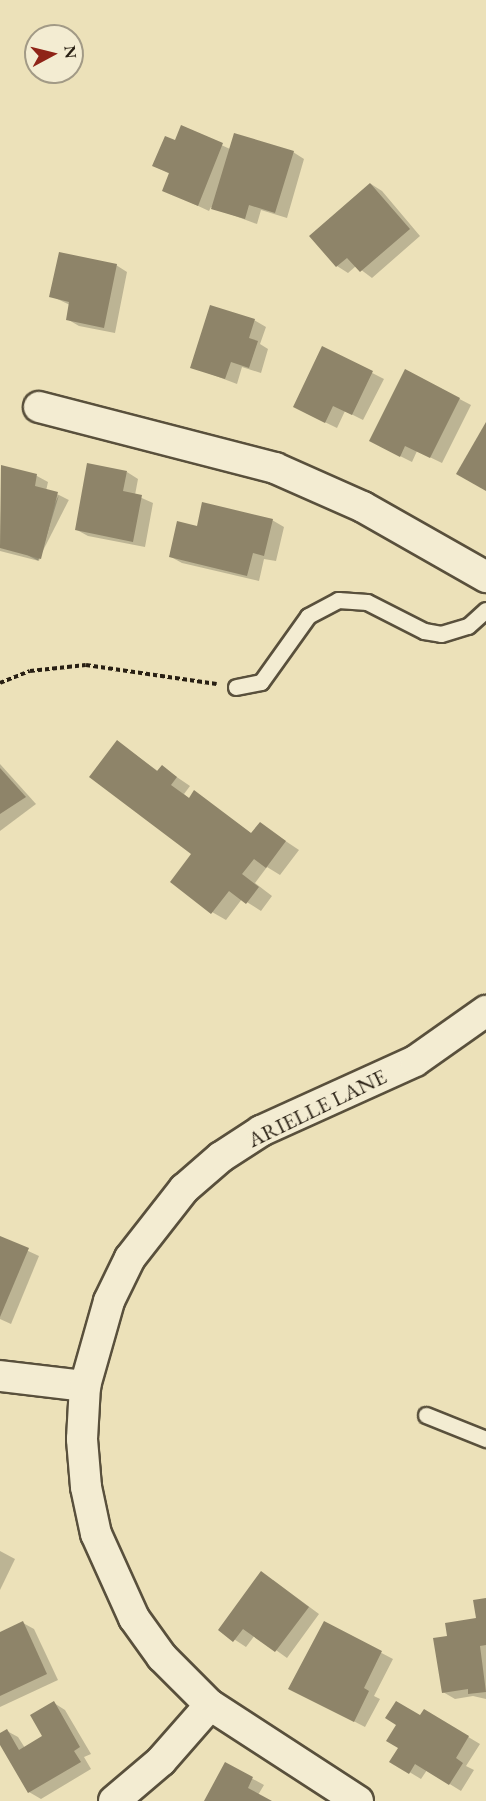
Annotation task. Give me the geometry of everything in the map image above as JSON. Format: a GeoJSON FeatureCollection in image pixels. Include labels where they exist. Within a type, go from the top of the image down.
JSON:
{"type":"FeatureCollection","features":[{"type":"Feature","properties":{"kind":"street"},"geometry":{"type":"LineString","coordinates":[[39,407],[275,468],[363,507],[486,577]]}},
{"type":"Feature","properties":{"kind":"street","name":"ARIELLE LANE"},"geometry":{"type":"LineString","coordinates":[[358,1801],[210,1705],[162,1658],[134,1618],[111,1575],[96,1534],[86,1487],[82,1439],[86,1386],[93,1347],[109,1301],[130,1258],[184,1189],[221,1157],[261,1131],[415,1061],[486,1011]]}},
{"type":"Feature","properties":{"kind":"street"},"geometry":{"type":"LineString","coordinates":[[0,1376],[86,1386]]}},
{"type":"Feature","properties":{"kind":"street"},"geometry":{"type":"LineString","coordinates":[[114,1801],[161,1761],[210,1705]]}},
{"type":"Feature","properties":{"kind":"lane"},"geometry":{"type":"LineString","coordinates":[[236,687],[261,682],[308,616],[338,600],[367,602],[424,631],[441,634],[468,626],[486,610]]}},
{"type":"Feature","properties":{"kind":"lane"},"geometry":{"type":"LineString","coordinates":[[426,1415],[486,1439]]}},
{"type":"Feature","properties":{"kind":"path"},"geometry":{"type":"LineString","coordinates":[[0,683],[30,671],[86,665],[236,687]]}},
{"type":"Feature","properties":{"kind":"building"},"geometry":{"type":"Polygon","coordinates":[[[181,125],[223,143],[198,206],[162,191],[169,173],[152,166],[165,136],[175,140],[181,125]]]}},
{"type":"Feature","properties":{"kind":"building"},"geometry":{"type":"Polygon","coordinates":[[[234,133],[294,151],[275,213],[249,205],[245,219],[211,209],[234,133]]]}},
{"type":"Feature","properties":{"kind":"building"},"geometry":{"type":"Polygon","coordinates":[[[370,183],[410,229],[360,272],[347,258],[336,267],[309,236],[370,183]]]}},
{"type":"Feature","properties":{"kind":"building"},"geometry":{"type":"Polygon","coordinates":[[[59,252],[117,264],[104,328],[66,320],[69,302],[49,297],[59,252]]]}},
{"type":"Feature","properties":{"kind":"building"},"geometry":{"type":"Polygon","coordinates":[[[210,305],[255,319],[249,338],[258,341],[249,368],[231,362],[225,379],[190,368],[210,305]]]}},
{"type":"Feature","properties":{"kind":"building"},"geometry":{"type":"Polygon","coordinates":[[[322,346],[373,371],[352,415],[333,406],[325,423],[293,407],[322,346]]]}},
{"type":"Feature","properties":{"kind":"building"},"geometry":{"type":"Polygon","coordinates":[[[405,369],[460,398],[430,458],[405,446],[400,457],[369,441],[405,369]]]}},
{"type":"Feature","properties":{"kind":"building"},"geometry":{"type":"Polygon","coordinates":[[[486,422],[486,491],[456,474],[486,422]]]}},
{"type":"Feature","properties":{"kind":"building"},"geometry":{"type":"Polygon","coordinates":[[[87,463],[127,471],[123,491],[142,495],[133,542],[75,530],[87,463]]]}},
{"type":"Feature","properties":{"kind":"building"},"geometry":{"type":"Polygon","coordinates":[[[1,465],[37,474],[35,486],[58,492],[41,559],[0,548],[1,465]]]}},
{"type":"Feature","properties":{"kind":"building"},"geometry":{"type":"Polygon","coordinates":[[[202,502],[273,519],[264,556],[253,553],[247,576],[169,557],[177,521],[197,526],[202,502]]]}},
{"type":"Feature","properties":{"kind":"building"},"geometry":{"type":"Polygon","coordinates":[[[117,740],[157,771],[162,765],[177,777],[171,785],[189,798],[194,790],[251,833],[260,822],[286,841],[266,868],[254,859],[242,874],[259,887],[246,904],[229,891],[211,914],[170,882],[191,854],[89,777],[117,740]]]}},
{"type":"Feature","properties":{"kind":"building"},"geometry":{"type":"Polygon","coordinates":[[[0,768],[26,797],[0,814],[0,768]]]}},
{"type":"Feature","properties":{"kind":"building"},"geometry":{"type":"Polygon","coordinates":[[[0,1236],[29,1248],[0,1317],[0,1236]]]}},
{"type":"Feature","properties":{"kind":"building"},"geometry":{"type":"Polygon","coordinates":[[[261,1571],[309,1607],[275,1652],[243,1629],[233,1642],[218,1630],[261,1571]]]}},
{"type":"Feature","properties":{"kind":"building"},"geometry":{"type":"Polygon","coordinates":[[[486,1598],[486,1645],[480,1646],[486,1692],[468,1694],[468,1689],[442,1693],[433,1638],[447,1636],[445,1623],[476,1618],[473,1600],[486,1598]]]}},
{"type":"Feature","properties":{"kind":"building"},"geometry":{"type":"Polygon","coordinates":[[[23,1621],[47,1674],[0,1696],[0,1632],[23,1621]]]}},
{"type":"Feature","properties":{"kind":"building"},"geometry":{"type":"Polygon","coordinates":[[[324,1621],[382,1651],[364,1688],[369,1691],[354,1722],[288,1689],[324,1621]]]}},
{"type":"Feature","properties":{"kind":"building"},"geometry":{"type":"Polygon","coordinates":[[[54,1701],[80,1747],[74,1751],[81,1762],[28,1793],[0,1745],[0,1733],[7,1729],[19,1750],[42,1736],[30,1715],[54,1701]]]}},
{"type":"Feature","properties":{"kind":"building"},"geometry":{"type":"Polygon","coordinates":[[[396,1701],[420,1715],[424,1709],[469,1736],[456,1758],[463,1763],[449,1785],[415,1764],[409,1774],[389,1762],[398,1748],[386,1741],[396,1725],[385,1718],[396,1701]]]}},
{"type":"Feature","properties":{"kind":"building"},"geometry":{"type":"Polygon","coordinates":[[[225,1762],[253,1777],[248,1788],[272,1801],[204,1801],[225,1762]]]}}]}
